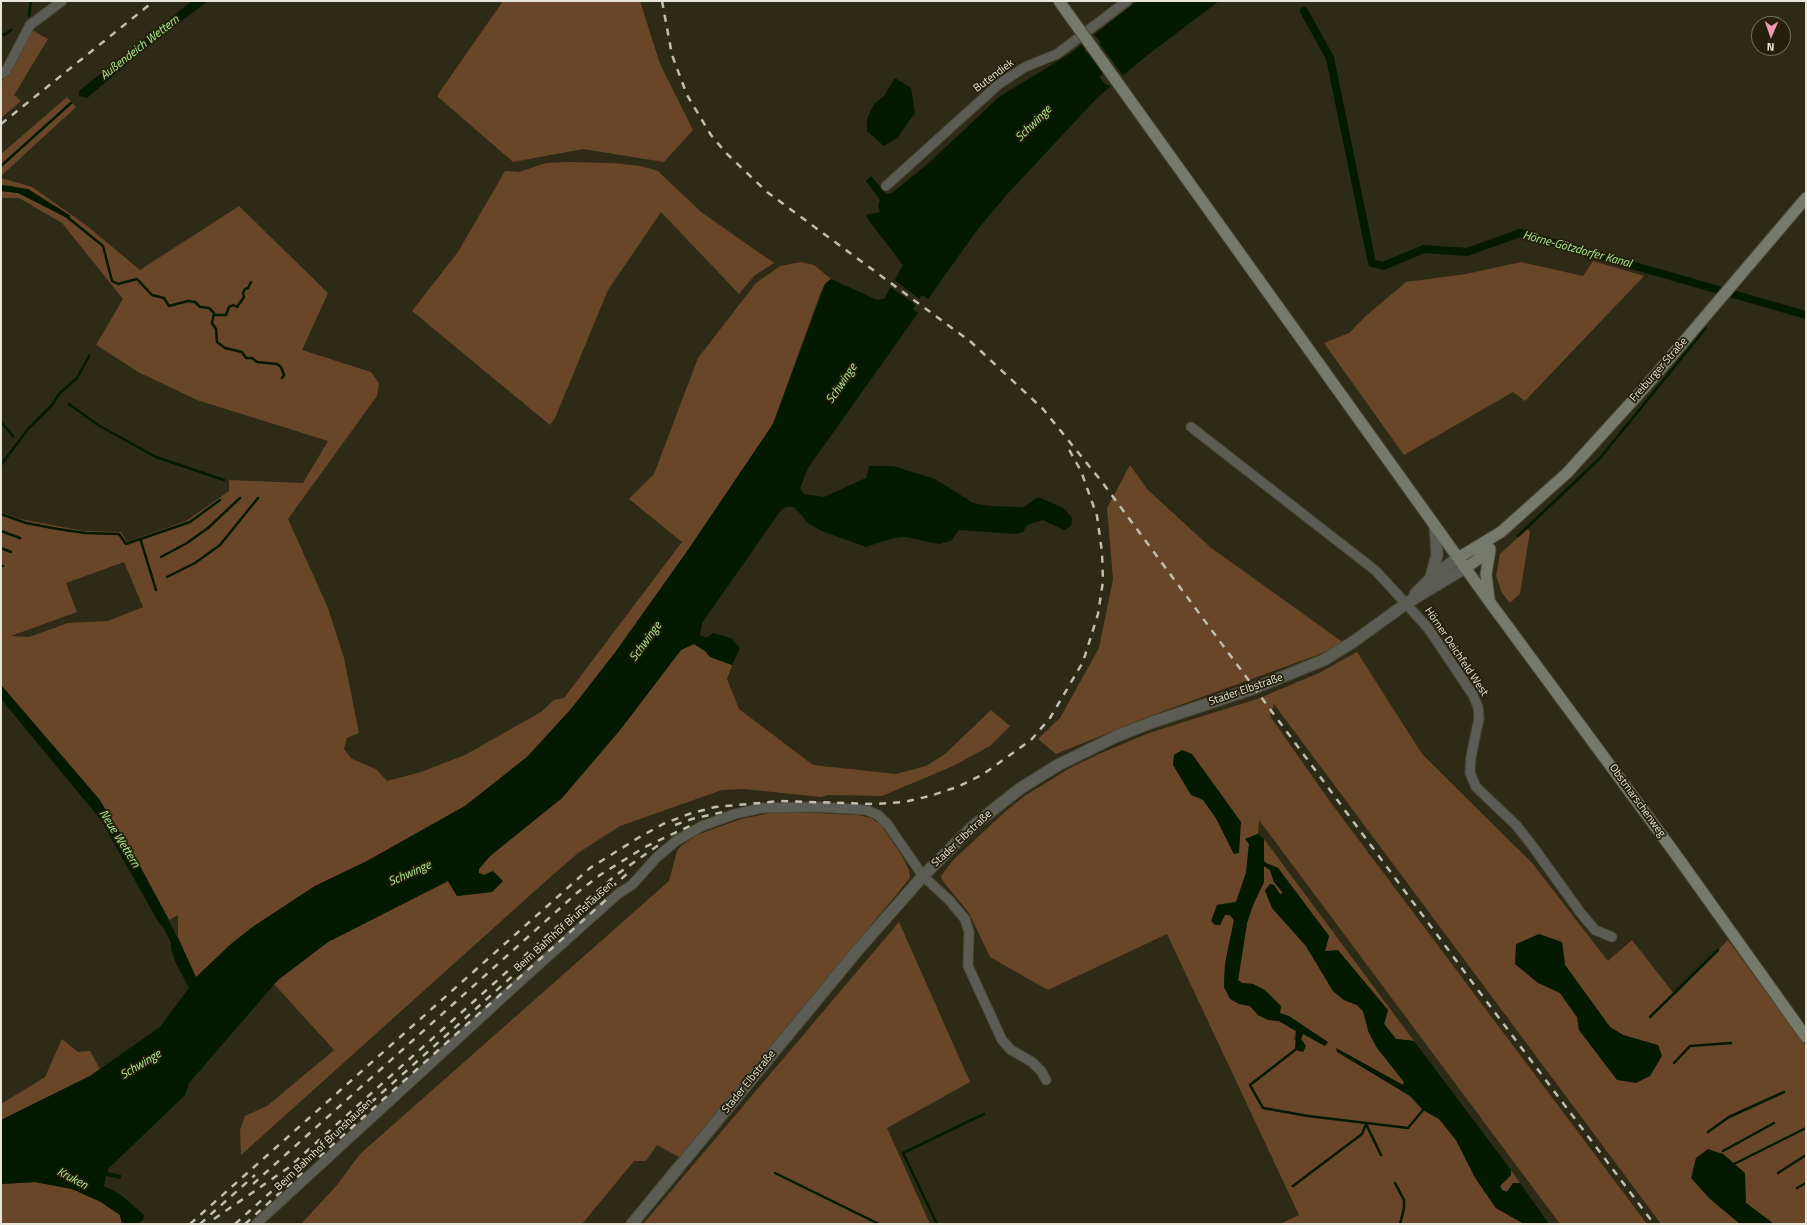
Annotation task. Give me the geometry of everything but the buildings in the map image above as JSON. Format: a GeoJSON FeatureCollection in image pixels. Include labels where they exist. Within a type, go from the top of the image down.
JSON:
{"type":"FeatureCollection","features":[{"type":"Feature","properties":{"kind":"main road","name":"Obstmarschenweg"},"geometry":{"type":"LineString","coordinates":[[1059,1],[1465,568],[1674,852],[1806,1037]]}},
{"type":"Feature","properties":{"kind":"main road","name":"Freiburger Straße"},"geometry":{"type":"LineString","coordinates":[[1458,558],[1502,532],[1546,493],[1592,446],[1806,198]]}},
{"type":"Feature","properties":{"kind":"main road","name":"Freiburger Straße"},"geometry":{"type":"LineString","coordinates":[[1465,568],[1490,550],[1502,532]]}},
{"type":"Feature","properties":{"kind":"main road"},"geometry":{"type":"LineString","coordinates":[[1489,601],[1486,574],[1490,550]]}},
{"type":"Feature","properties":{"kind":"street"},"geometry":{"type":"LineString","coordinates":[[1,74],[6,71],[30,25],[62,1]]}},
{"type":"Feature","properties":{"kind":"street","name":"Butendiek"},"geometry":{"type":"LineString","coordinates":[[886,186],[999,84],[1025,67],[1057,54],[1127,1]]}},
{"type":"Feature","properties":{"kind":"street","name":"Hörner Deichfeld West"},"geometry":{"type":"LineString","coordinates":[[1191,427],[1376,571],[1407,603],[1428,628],[1473,695],[1478,707],[1479,718],[1471,757],[1470,773],[1476,787],[1516,825],[1595,930],[1612,938]]}},
{"type":"Feature","properties":{"kind":"street"},"geometry":{"type":"LineString","coordinates":[[1431,577],[1437,555],[1435,526]]}},
{"type":"Feature","properties":{"kind":"street","name":"Stader Elbstraße"},"geometry":{"type":"LineString","coordinates":[[1407,603],[1431,577],[1458,558]]}},
{"type":"Feature","properties":{"kind":"street","name":"Stader Elbstraße"},"geometry":{"type":"LineString","coordinates":[[632,1224],[857,951],[923,876],[970,829],[994,809],[1021,788],[1058,765],[1085,751],[1146,725],[1255,688],[1304,669],[1353,642],[1407,603],[1465,568]]}},
{"type":"Feature","properties":{"kind":"street","name":"Beim Bahnhof Brunshausen"},"geometry":{"type":"LineString","coordinates":[[256,1224],[523,979],[619,893],[632,885],[657,857],[676,841],[702,826],[735,814],[762,808],[820,807],[866,810],[878,815],[888,825],[923,876],[949,900],[965,919],[968,932],[968,966],[1002,1040],[1011,1050],[1037,1066],[1046,1080]]}},
{"type":"Feature","properties":{"kind":"shaded area"},"geometry":{"type":"Polygon","coordinates":[[[503,1],[640,1],[660,64],[693,130],[664,162],[583,149],[513,162],[437,96],[503,1]]]}},
{"type":"Feature","properties":{"kind":"shaded area"},"geometry":{"type":"Polygon","coordinates":[[[32,30],[48,39],[14,95],[21,101],[1,118],[1,83],[32,30]]]}},
{"type":"Feature","properties":{"kind":"shaded area"},"geometry":{"type":"Polygon","coordinates":[[[67,97],[76,107],[1,176],[1,154],[67,97]]]}},
{"type":"Feature","properties":{"kind":"shaded area"},"geometry":{"type":"Polygon","coordinates":[[[546,163],[613,163],[641,166],[658,171],[701,212],[774,263],[754,276],[739,294],[661,212],[608,290],[555,418],[550,425],[412,311],[458,252],[505,171],[519,172],[546,163]]]}},
{"type":"Feature","properties":{"kind":"shaded area"},"geometry":{"type":"Polygon","coordinates":[[[1,178],[32,187],[86,225],[140,270],[239,206],[328,293],[302,350],[371,372],[379,383],[377,396],[288,519],[328,608],[344,658],[359,733],[347,738],[344,749],[352,759],[376,769],[387,781],[421,772],[465,755],[541,712],[554,700],[564,698],[682,542],[629,499],[654,474],[698,358],[756,283],[780,266],[801,262],[814,265],[831,279],[825,284],[820,294],[773,424],[688,550],[614,654],[571,709],[527,757],[465,806],[367,861],[315,886],[254,926],[231,944],[196,978],[178,938],[178,915],[169,920],[135,857],[99,799],[1,685],[1,512],[20,519],[84,531],[121,532],[127,542],[186,521],[229,491],[229,480],[303,483],[328,441],[197,400],[140,373],[96,345],[123,299],[62,223],[19,198],[1,198],[1,191],[18,193],[32,199],[13,186],[1,185],[1,178]],[[124,562],[66,583],[77,612],[11,636],[29,637],[68,623],[108,621],[143,607],[124,562]]]}},
{"type":"Feature","properties":{"kind":"shaded area"},"geometry":{"type":"Polygon","coordinates":[[[1593,261],[1644,276],[1525,401],[1513,392],[1404,455],[1324,343],[1349,333],[1367,315],[1406,282],[1466,274],[1521,262],[1583,276],[1593,261]]]}},
{"type":"Feature","properties":{"kind":"shaded area"},"geometry":{"type":"Polygon","coordinates":[[[1130,465],[1147,489],[1210,547],[1344,643],[1320,654],[1150,716],[1056,754],[1038,739],[1060,718],[1099,648],[1113,579],[1107,508],[1130,465]]]}},
{"type":"Feature","properties":{"kind":"shaded area"},"geometry":{"type":"Polygon","coordinates":[[[1527,529],[1530,531],[1520,594],[1510,603],[1502,593],[1496,576],[1500,554],[1527,529]]]}},
{"type":"Feature","properties":{"kind":"shaded area"},"geometry":{"type":"Polygon","coordinates":[[[694,644],[705,651],[710,657],[732,665],[727,679],[739,709],[813,765],[896,774],[926,766],[945,754],[991,710],[1010,726],[990,746],[953,766],[882,796],[828,795],[821,797],[744,789],[722,790],[620,826],[578,853],[241,1155],[240,1130],[245,1116],[267,1106],[334,1050],[274,984],[328,942],[448,881],[457,896],[492,892],[502,881],[479,873],[479,869],[490,856],[562,798],[620,730],[681,650],[694,644]]]}},
{"type":"Feature","properties":{"kind":"shaded area"},"geometry":{"type":"Polygon","coordinates":[[[1357,652],[1422,754],[1532,863],[1608,961],[1632,940],[1675,995],[1728,940],[1806,1046],[1806,1224],[1774,1224],[1746,1203],[1709,1198],[1740,1224],[1661,1224],[1274,704],[1270,716],[1331,803],[1647,1224],[1560,1224],[1259,820],[1258,834],[1245,839],[1249,844],[1246,873],[1236,902],[1217,905],[1220,925],[1225,915],[1230,915],[1234,920],[1225,964],[1224,987],[1239,1004],[1250,1006],[1258,1015],[1268,1020],[1279,1021],[1296,1031],[1294,1040],[1301,1039],[1303,1034],[1324,1045],[1280,1013],[1253,984],[1242,983],[1238,980],[1247,923],[1253,905],[1264,882],[1264,866],[1270,870],[1274,882],[1283,893],[1280,894],[1274,885],[1270,884],[1265,890],[1272,908],[1306,946],[1333,991],[1344,1000],[1357,1005],[1363,1011],[1368,1031],[1377,1047],[1404,1082],[1403,1085],[1336,1048],[1410,1096],[1423,1110],[1439,1119],[1456,1140],[1475,1178],[1496,1208],[1524,1224],[1280,1224],[1299,1215],[1167,934],[1048,990],[990,957],[969,913],[942,880],[941,876],[953,860],[1007,810],[1026,795],[1070,768],[1099,754],[1149,733],[1257,699],[1319,673],[1357,652]],[[1203,800],[1216,818],[1234,854],[1240,837],[1203,800]],[[1562,942],[1560,993],[1577,1017],[1579,1030],[1658,1046],[1623,1035],[1610,1027],[1565,965],[1562,942]]]}},
{"type":"Feature","properties":{"kind":"shaded area"},"geometry":{"type":"Polygon","coordinates":[[[793,812],[858,815],[871,818],[881,825],[902,856],[909,870],[910,878],[679,1157],[657,1145],[646,1161],[634,1161],[582,1224],[301,1224],[337,1185],[360,1154],[669,881],[677,851],[681,846],[697,835],[741,819],[771,813],[793,812]]]}},
{"type":"Feature","properties":{"kind":"shaded area"},"geometry":{"type":"Polygon","coordinates":[[[1264,839],[1414,1041],[1396,1039],[1384,1024],[1388,1010],[1329,951],[1325,951],[1329,936],[1278,868],[1264,861],[1264,839]]]}},
{"type":"Feature","properties":{"kind":"shaded area"},"geometry":{"type":"Polygon","coordinates":[[[899,922],[970,1082],[887,1128],[930,1224],[643,1224],[899,922]]]}},
{"type":"Feature","properties":{"kind":"shaded area"},"geometry":{"type":"Polygon","coordinates":[[[62,1039],[78,1052],[90,1051],[100,1069],[90,1076],[1,1120],[1,1104],[45,1077],[62,1039]]]}},
{"type":"Feature","properties":{"kind":"shaded area"},"geometry":{"type":"Polygon","coordinates":[[[1511,1170],[1520,1183],[1513,1183],[1507,1192],[1502,1190],[1500,1186],[1511,1175],[1511,1170]]]}},
{"type":"Feature","properties":{"kind":"shaded area"},"geometry":{"type":"Polygon","coordinates":[[[35,1182],[72,1189],[101,1202],[120,1215],[122,1224],[1,1224],[1,1184],[35,1182]]]}},
{"type":"Feature","properties":{"kind":"water"},"geometry":{"type":"Polygon","coordinates":[[[192,1],[208,1],[147,47],[87,98],[79,96],[79,91],[192,1]]]}},
{"type":"Feature","properties":{"kind":"water"},"geometry":{"type":"Polygon","coordinates":[[[1137,1],[1219,1],[1145,57],[1098,97],[1010,191],[977,230],[928,299],[922,295],[913,309],[918,313],[808,468],[800,488],[804,494],[824,497],[866,478],[869,466],[893,466],[935,479],[973,503],[989,506],[1024,507],[1038,497],[1063,508],[1072,518],[1071,526],[1064,530],[1043,520],[1027,525],[1023,532],[1015,534],[959,530],[951,541],[939,544],[905,537],[893,538],[866,547],[822,531],[809,524],[794,507],[786,507],[781,510],[702,623],[700,635],[706,638],[713,633],[731,638],[740,648],[732,665],[710,657],[705,651],[694,644],[681,650],[620,730],[562,798],[490,856],[479,869],[479,873],[484,875],[493,871],[503,881],[492,892],[457,896],[448,881],[328,942],[278,980],[189,1083],[185,1095],[108,1169],[108,1172],[121,1175],[121,1179],[106,1176],[104,1186],[120,1194],[144,1215],[143,1220],[137,1224],[122,1224],[120,1215],[101,1202],[72,1189],[35,1182],[1,1184],[1,1120],[90,1076],[160,1027],[189,988],[175,961],[171,948],[171,942],[178,938],[196,977],[231,944],[254,926],[315,886],[367,861],[465,806],[527,757],[571,709],[614,654],[688,550],[773,424],[825,284],[831,279],[877,300],[884,299],[903,265],[867,218],[866,215],[880,212],[878,206],[880,200],[866,181],[871,176],[886,194],[892,193],[930,162],[999,97],[1071,53],[1137,1]]]}},
{"type":"Feature","properties":{"kind":"water"},"geometry":{"type":"Polygon","coordinates":[[[895,78],[911,88],[915,113],[897,138],[884,146],[867,131],[867,119],[874,104],[884,96],[895,78]]]}},
{"type":"Feature","properties":{"kind":"water"},"geometry":{"type":"Polygon","coordinates":[[[1,185],[28,189],[71,216],[67,218],[18,193],[1,191],[1,185]]]}},
{"type":"Feature","properties":{"kind":"water"},"geometry":{"type":"Polygon","coordinates":[[[1,685],[99,799],[135,857],[169,920],[160,925],[101,820],[1,699],[1,685]]]}},
{"type":"Feature","properties":{"kind":"water"},"geometry":{"type":"Polygon","coordinates":[[[1182,750],[1192,754],[1241,822],[1239,853],[1234,854],[1216,818],[1203,800],[1191,795],[1173,765],[1174,755],[1182,750]]]}},
{"type":"Feature","properties":{"kind":"water"},"geometry":{"type":"Polygon","coordinates":[[[1258,834],[1264,839],[1264,861],[1278,868],[1329,936],[1325,951],[1338,950],[1388,1010],[1384,1024],[1396,1039],[1414,1041],[1511,1170],[1511,1175],[1500,1186],[1502,1190],[1507,1192],[1513,1183],[1520,1183],[1549,1224],[1524,1224],[1496,1208],[1476,1179],[1456,1140],[1439,1119],[1423,1110],[1410,1096],[1337,1052],[1336,1048],[1403,1085],[1404,1082],[1377,1048],[1369,1033],[1363,1011],[1357,1005],[1344,1000],[1333,991],[1306,946],[1272,908],[1265,891],[1270,884],[1274,885],[1280,894],[1283,893],[1274,882],[1270,870],[1264,866],[1264,882],[1253,905],[1247,923],[1238,980],[1242,983],[1253,984],[1265,990],[1281,1006],[1280,1013],[1289,1016],[1328,1042],[1325,1046],[1303,1034],[1301,1039],[1306,1046],[1303,1052],[1295,1050],[1296,1031],[1279,1021],[1268,1020],[1258,1015],[1250,1006],[1239,1004],[1230,999],[1224,987],[1225,964],[1234,920],[1230,915],[1225,915],[1220,925],[1215,925],[1211,921],[1217,905],[1236,902],[1246,873],[1249,844],[1245,839],[1258,834]]]}},
{"type":"Feature","properties":{"kind":"water"},"geometry":{"type":"Polygon","coordinates":[[[1539,934],[1562,942],[1565,965],[1610,1027],[1623,1035],[1658,1045],[1662,1056],[1650,1076],[1636,1083],[1617,1080],[1579,1030],[1577,1017],[1560,993],[1538,983],[1515,964],[1516,944],[1539,934]]]}},
{"type":"Feature","properties":{"kind":"water"},"geometry":{"type":"Polygon","coordinates":[[[1708,1149],[1723,1154],[1745,1173],[1746,1203],[1774,1224],[1740,1224],[1709,1198],[1691,1178],[1696,1158],[1708,1149]]]}},
{"type":"Feature","properties":{"kind":"pier"},"geometry":{"type":"Polygon","coordinates":[[[1093,34],[1100,41],[1100,44],[1124,77],[1113,87],[1105,84],[1099,77],[1103,73],[1088,53],[1085,52],[1085,48],[1081,43],[1093,34]]]}},
{"type":"Feature","properties":{"kind":"pier"},"geometry":{"type":"Polygon","coordinates":[[[893,279],[921,300],[917,306],[889,286],[893,279]]]}},
{"type":"Feature","properties":{"kind":"waterway"},"geometry":{"type":"LineString","coordinates":[[29,16],[31,1]]}},
{"type":"Feature","properties":{"kind":"waterway","name":"Hörne-Götzdorfer Kanal"},"geometry":{"type":"LineString","coordinates":[[1304,11],[1330,58],[1372,263],[1383,266],[1424,249],[1467,252],[1520,233],[1806,315]]}},
{"type":"Feature","properties":{"kind":"waterway"},"geometry":{"type":"LineString","coordinates":[[1,33],[4,35],[11,30]]}},
{"type":"Feature","properties":{"kind":"waterway","name":"Außendeich Wettern"},"geometry":{"type":"LineString","coordinates":[[1,166],[71,103]]}},
{"type":"Feature","properties":{"kind":"waterway"},"geometry":{"type":"LineString","coordinates":[[66,216],[103,246],[112,281],[118,284],[137,279],[152,295],[164,298],[169,306],[188,301],[195,302],[200,307],[209,308],[214,313],[212,323],[216,329],[217,342],[225,348],[242,352],[246,358],[252,358],[257,362],[277,364],[281,367],[284,375],[282,378]]}},
{"type":"Feature","properties":{"kind":"waterway"},"geometry":{"type":"LineString","coordinates":[[214,315],[226,315],[229,307],[233,305],[237,307],[244,297],[243,293],[245,289],[248,288],[251,282]]}},
{"type":"Feature","properties":{"kind":"waterway"},"geometry":{"type":"LineString","coordinates":[[1518,536],[1600,458],[1706,328]]}},
{"type":"Feature","properties":{"kind":"waterway"},"geometry":{"type":"LineString","coordinates":[[1,465],[28,429],[52,405],[60,393],[77,378],[89,356]]}},
{"type":"Feature","properties":{"kind":"waterway"},"geometry":{"type":"LineString","coordinates":[[69,404],[98,425],[156,457],[224,480]]}},
{"type":"Feature","properties":{"kind":"waterway"},"geometry":{"type":"LineString","coordinates":[[1,422],[13,436]]}},
{"type":"Feature","properties":{"kind":"waterway"},"geometry":{"type":"LineString","coordinates":[[161,557],[187,543],[208,528],[240,498]]}},
{"type":"Feature","properties":{"kind":"waterway"},"geometry":{"type":"LineString","coordinates":[[167,577],[195,563],[220,545],[258,498]]}},
{"type":"Feature","properties":{"kind":"waterway"},"geometry":{"type":"LineString","coordinates":[[1,514],[26,523],[58,529],[85,533],[119,534],[126,544],[190,522],[220,500]]}},
{"type":"Feature","properties":{"kind":"waterway"},"geometry":{"type":"LineString","coordinates":[[1,531],[20,538]]}},
{"type":"Feature","properties":{"kind":"waterway"},"geometry":{"type":"LineString","coordinates":[[141,541],[156,590]]}},
{"type":"Feature","properties":{"kind":"waterway"},"geometry":{"type":"LineString","coordinates":[[1,548],[11,552]]}},
{"type":"Feature","properties":{"kind":"waterway","name":"Neue Wettern"},"geometry":{"type":"LineString","coordinates":[[160,913],[179,949]]}},
{"type":"Feature","properties":{"kind":"waterway"},"geometry":{"type":"LineString","coordinates":[[1650,1017],[1718,950]]}},
{"type":"Feature","properties":{"kind":"waterway"},"geometry":{"type":"LineString","coordinates":[[1674,1063],[1690,1046],[1731,1043]]}},
{"type":"Feature","properties":{"kind":"waterway"},"geometry":{"type":"LineString","coordinates":[[1295,1050],[1250,1085],[1263,1108],[1308,1116],[1408,1128],[1423,1110]]}},
{"type":"Feature","properties":{"kind":"waterway"},"geometry":{"type":"LineString","coordinates":[[1708,1132],[1729,1117],[1784,1092]]}},
{"type":"Feature","properties":{"kind":"waterway"},"geometry":{"type":"LineString","coordinates":[[937,1224],[903,1153],[984,1114]]}},
{"type":"Feature","properties":{"kind":"waterway"},"geometry":{"type":"LineString","coordinates":[[1723,1151],[1774,1123]]}},
{"type":"Feature","properties":{"kind":"waterway"},"geometry":{"type":"LineString","coordinates":[[1293,1186],[1362,1134],[1366,1124],[1381,1155]]}},
{"type":"Feature","properties":{"kind":"waterway"},"geometry":{"type":"LineString","coordinates":[[1734,1164],[1806,1128]]}},
{"type":"Feature","properties":{"kind":"waterway"},"geometry":{"type":"LineString","coordinates":[[1778,1173],[1806,1155]]}},
{"type":"Feature","properties":{"kind":"waterway"},"geometry":{"type":"LineString","coordinates":[[775,1173],[879,1224]]}},
{"type":"Feature","properties":{"kind":"waterway"},"geometry":{"type":"LineString","coordinates":[[1395,1183],[1404,1200],[1404,1208],[1400,1224]]}},
{"type":"Feature","properties":{"kind":"waterway"},"geometry":{"type":"LineString","coordinates":[[1797,1188],[1806,1183]]}},
{"type":"Feature","properties":{"kind":"railway"},"geometry":{"type":"LineString","coordinates":[[1,124],[154,1]]}},
{"type":"Feature","properties":{"kind":"railway"},"geometry":{"type":"LineString","coordinates":[[662,1],[672,55],[687,95],[711,135],[726,153],[767,192],[971,342],[1043,409],[1102,482],[1472,982],[1654,1224]]}},
{"type":"Feature","properties":{"kind":"railway"},"geometry":{"type":"LineString","coordinates":[[190,1224],[590,868],[638,838],[663,824],[689,814],[715,807],[781,801],[874,804],[904,802],[930,796],[957,787],[982,775],[1031,740],[1050,718],[1083,662],[1098,614],[1103,581],[1102,552],[1097,516],[1081,471],[1067,446]]}},
{"type":"Feature","properties":{"kind":"railway"},"geometry":{"type":"LineString","coordinates":[[675,825],[692,819],[727,811]]}},
{"type":"Feature","properties":{"kind":"railway"},"geometry":{"type":"LineString","coordinates":[[253,1184],[578,892],[600,875],[645,847],[694,824]]}},
{"type":"Feature","properties":{"kind":"railway"},"geometry":{"type":"LineString","coordinates":[[214,1219],[288,1168],[588,899],[616,875],[660,844]]}},
{"type":"Feature","properties":{"kind":"railway"},"geometry":{"type":"LineString","coordinates":[[235,1224],[629,872]]}},
{"type":"Feature","properties":{"kind":"railway"},"geometry":{"type":"LineString","coordinates":[[319,1157],[608,898]]}},
{"type":"Feature","properties":{"kind":"railway"},"geometry":{"type":"LineString","coordinates":[[245,1224],[303,1172]]}},
{"type":"Feature","properties":{"kind":"railway"},"geometry":{"type":"LineString","coordinates":[[200,1224],[255,1175]]}},
{"type":"Feature","properties":{"kind":"water label","name":"Schwinge"},"geometry":{"type":"Point","coordinates":[1034,124]}},
{"type":"Feature","properties":{"kind":"water label","name":"Schwinge"},"geometry":{"type":"Point","coordinates":[842,384]}},
{"type":"Feature","properties":{"kind":"water label","name":"Schwinge"},"geometry":{"type":"Point","coordinates":[646,642]}},
{"type":"Feature","properties":{"kind":"water label","name":"Schwinge"},"geometry":{"type":"Point","coordinates":[410,874]}},
{"type":"Feature","properties":{"kind":"water label","name":"Schwinge"},"geometry":{"type":"Point","coordinates":[141,1065]}},
{"type":"Feature","properties":{"kind":"water label","name":"Kruken"},"geometry":{"type":"Point","coordinates":[72,1179]}}]}
